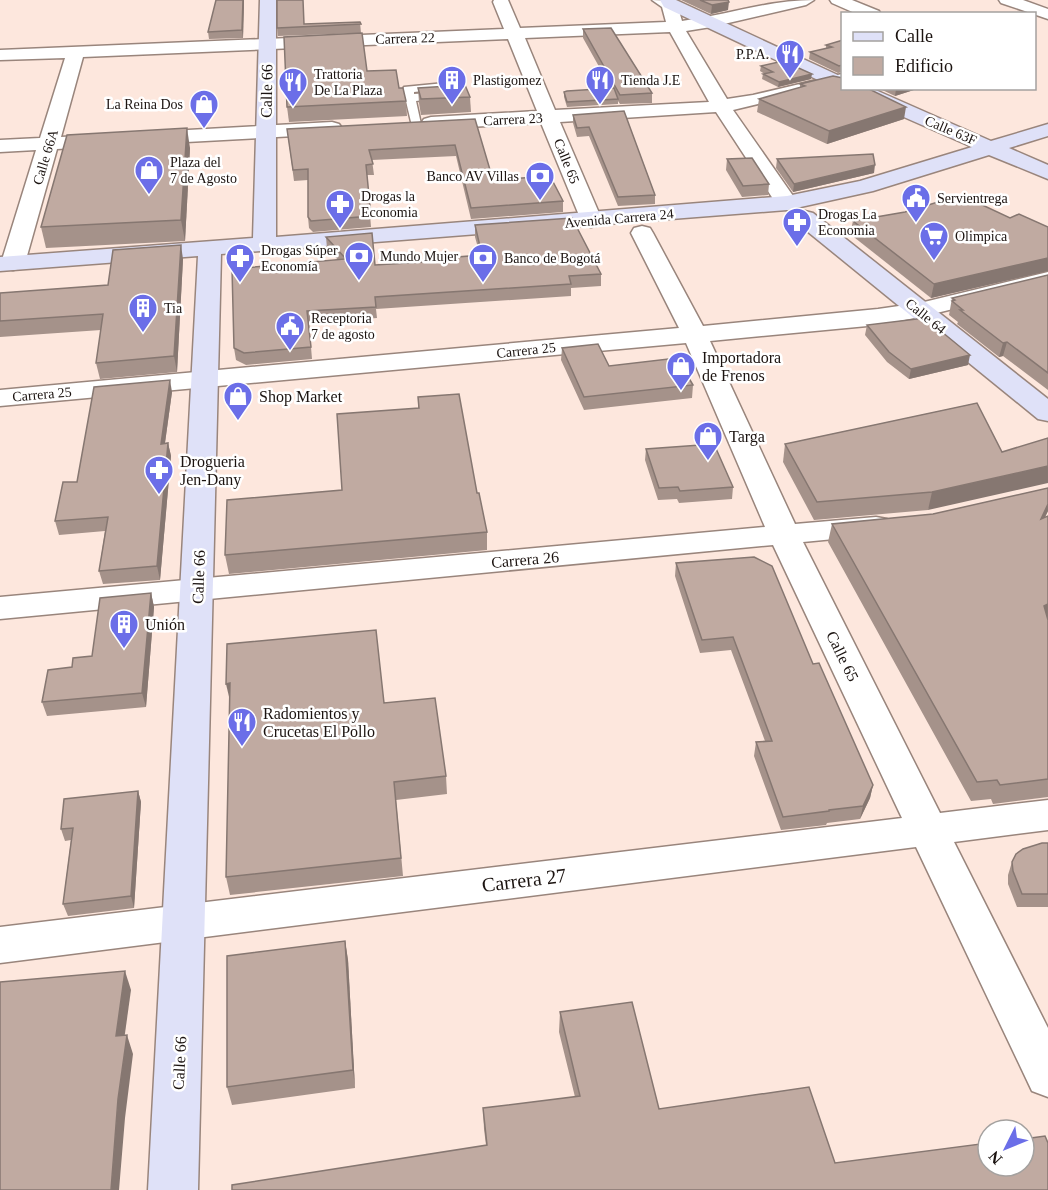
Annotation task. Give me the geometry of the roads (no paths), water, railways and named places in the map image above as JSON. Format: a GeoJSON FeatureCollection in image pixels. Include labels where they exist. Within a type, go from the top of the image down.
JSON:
{"type":"FeatureCollection","features":[{"type":"Feature","properties":{"kind":"main road","name":"Calle 66"},"geometry":{"type":"LineString","coordinates":[[264,244],[268,0]]}},
{"type":"Feature","properties":{"kind":"main road"},"geometry":{"type":"LineString","coordinates":[[666,1],[840,81]]}},
{"type":"Feature","properties":{"kind":"main road","name":"Calle 63F"},"geometry":{"type":"LineString","coordinates":[[859,90],[1048,173]]}},
{"type":"Feature","properties":{"kind":"main road","name":"Avenida Carrera 24"},"geometry":{"type":"LineString","coordinates":[[264,244],[591,220],[796,211],[865,186],[1048,130]]}},
{"type":"Feature","properties":{"kind":"main road","name":"Avenida Carrera 24"},"geometry":{"type":"LineString","coordinates":[[7,263],[210,257],[642,233],[796,211],[875,203],[1048,155]]}},
{"type":"Feature","properties":{"kind":"main road","name":"Calle 64"},"geometry":{"type":"LineString","coordinates":[[796,211],[1048,413]]}},
{"type":"Feature","properties":{"kind":"main road"},"geometry":{"type":"LineString","coordinates":[[210,257],[264,244]]}},
{"type":"Feature","properties":{"kind":"main road","name":"Calle 66"},"geometry":{"type":"LineString","coordinates":[[173,1190],[210,257]]}},
{"type":"Feature","properties":{"kind":"main road","name":"Avenida Carrera 24"},"geometry":{"type":"LineString","coordinates":[[0,282],[210,257]]}},
{"type":"Feature","properties":{"kind":"street","name":"Carrera 22"},"geometry":{"type":"LineString","coordinates":[[0,55],[675,27],[711,22],[806,0]]}},
{"type":"Feature","properties":{"kind":"street"},"geometry":{"type":"LineString","coordinates":[[838,0],[868,12]]}},
{"type":"Feature","properties":{"kind":"street"},"geometry":{"type":"LineString","coordinates":[[1007,0],[1048,14]]}},
{"type":"Feature","properties":{"kind":"street","name":"Calle 64"},"geometry":{"type":"LineString","coordinates":[[666,1],[675,27],[722,107],[796,211]]}},
{"type":"Feature","properties":{"kind":"street","name":"Calle 65"},"geometry":{"type":"LineString","coordinates":[[501,2],[591,220]]}},
{"type":"Feature","properties":{"kind":"street","name":"Calle 66A"},"geometry":{"type":"LineString","coordinates":[[7,263],[49,143],[76,51]]}},
{"type":"Feature","properties":{"kind":"street","name":"Carrera 23"},"geometry":{"type":"LineString","coordinates":[[393,125],[722,107],[840,81]]}},
{"type":"Feature","properties":{"kind":"street"},"geometry":{"type":"LineString","coordinates":[[0,146],[349,127]]}},
{"type":"Feature","properties":{"kind":"street","name":"Calle 65"},"geometry":{"type":"LineString","coordinates":[[642,233],[694,333],[784,535],[1048,1076]]}},
{"type":"Feature","properties":{"kind":"street","name":"Carrera 25"},"geometry":{"type":"LineString","coordinates":[[0,398],[205,381],[878,317],[920,310],[1048,279]]}},
{"type":"Feature","properties":{"kind":"street","name":"Carrera 26"},"geometry":{"type":"LineString","coordinates":[[0,608],[906,523]]}},
{"type":"Feature","properties":{"kind":"street","name":"Carrera 27"},"geometry":{"type":"LineString","coordinates":[[0,945],[1048,815]]}},
{"type":"Feature","properties":{"kind":"lane"},"geometry":{"type":"LineString","coordinates":[[410,98],[416,124]]}},
{"type":"Feature","properties":{"kind":"place","name":"P.P.A."},"geometry":{"type":"Point","coordinates":[790,80]}},
{"type":"Feature","properties":{"kind":"place","name":"Plastigomez"},"geometry":{"type":"Point","coordinates":[452,106]}},
{"type":"Feature","properties":{"kind":"place","name":"Tienda J.E"},"geometry":{"type":"Point","coordinates":[600,106]}},
{"type":"Feature","properties":{"kind":"place","name":"Trattoria De La Plaza"},"geometry":{"type":"Point","coordinates":[293,108]}},
{"type":"Feature","properties":{"kind":"place","name":"La Reina Dos"},"geometry":{"type":"Point","coordinates":[204,130]}},
{"type":"Feature","properties":{"kind":"place","name":"Plaza del 7 de Agosto"},"geometry":{"type":"Point","coordinates":[149,196]}},
{"type":"Feature","properties":{"kind":"place","name":"Banco AV Villas"},"geometry":{"type":"Point","coordinates":[540,202]}},
{"type":"Feature","properties":{"kind":"place","name":"Servientrega"},"geometry":{"type":"Point","coordinates":[916,224]}},
{"type":"Feature","properties":{"kind":"place","name":"Drogas la Economia"},"geometry":{"type":"Point","coordinates":[340,230]}},
{"type":"Feature","properties":{"kind":"place","name":"Drogas La Economia"},"geometry":{"type":"Point","coordinates":[797,248]}},
{"type":"Feature","properties":{"kind":"place","name":"Olimpica"},"geometry":{"type":"Point","coordinates":[934,262]}},
{"type":"Feature","properties":{"kind":"place","name":"Mundo Mujer"},"geometry":{"type":"Point","coordinates":[359,282]}},
{"type":"Feature","properties":{"kind":"place","name":"Drogas Súper Economía"},"geometry":{"type":"Point","coordinates":[240,284]}},
{"type":"Feature","properties":{"kind":"place","name":"Banco de Bogotá"},"geometry":{"type":"Point","coordinates":[483,284]}},
{"type":"Feature","properties":{"kind":"place","name":"Tia"},"geometry":{"type":"Point","coordinates":[143,334]}},
{"type":"Feature","properties":{"kind":"place","name":"Receptoria 7 de agosto"},"geometry":{"type":"Point","coordinates":[290,352]}},
{"type":"Feature","properties":{"kind":"place","name":"Importadora de Frenos"},"geometry":{"type":"Point","coordinates":[681,392]}},
{"type":"Feature","properties":{"kind":"place","name":"Shop Market"},"geometry":{"type":"Point","coordinates":[238,422]}},
{"type":"Feature","properties":{"kind":"place","name":"Targa"},"geometry":{"type":"Point","coordinates":[708,462]}},
{"type":"Feature","properties":{"kind":"place","name":"Drogueria Jen-Dany"},"geometry":{"type":"Point","coordinates":[159,496]}},
{"type":"Feature","properties":{"kind":"place","name":"Unión"},"geometry":{"type":"Point","coordinates":[124,650]}},
{"type":"Feature","properties":{"kind":"place","name":"Radomientos y Crucetas El Pollo"},"geometry":{"type":"Point","coordinates":[242,748]}}]}
